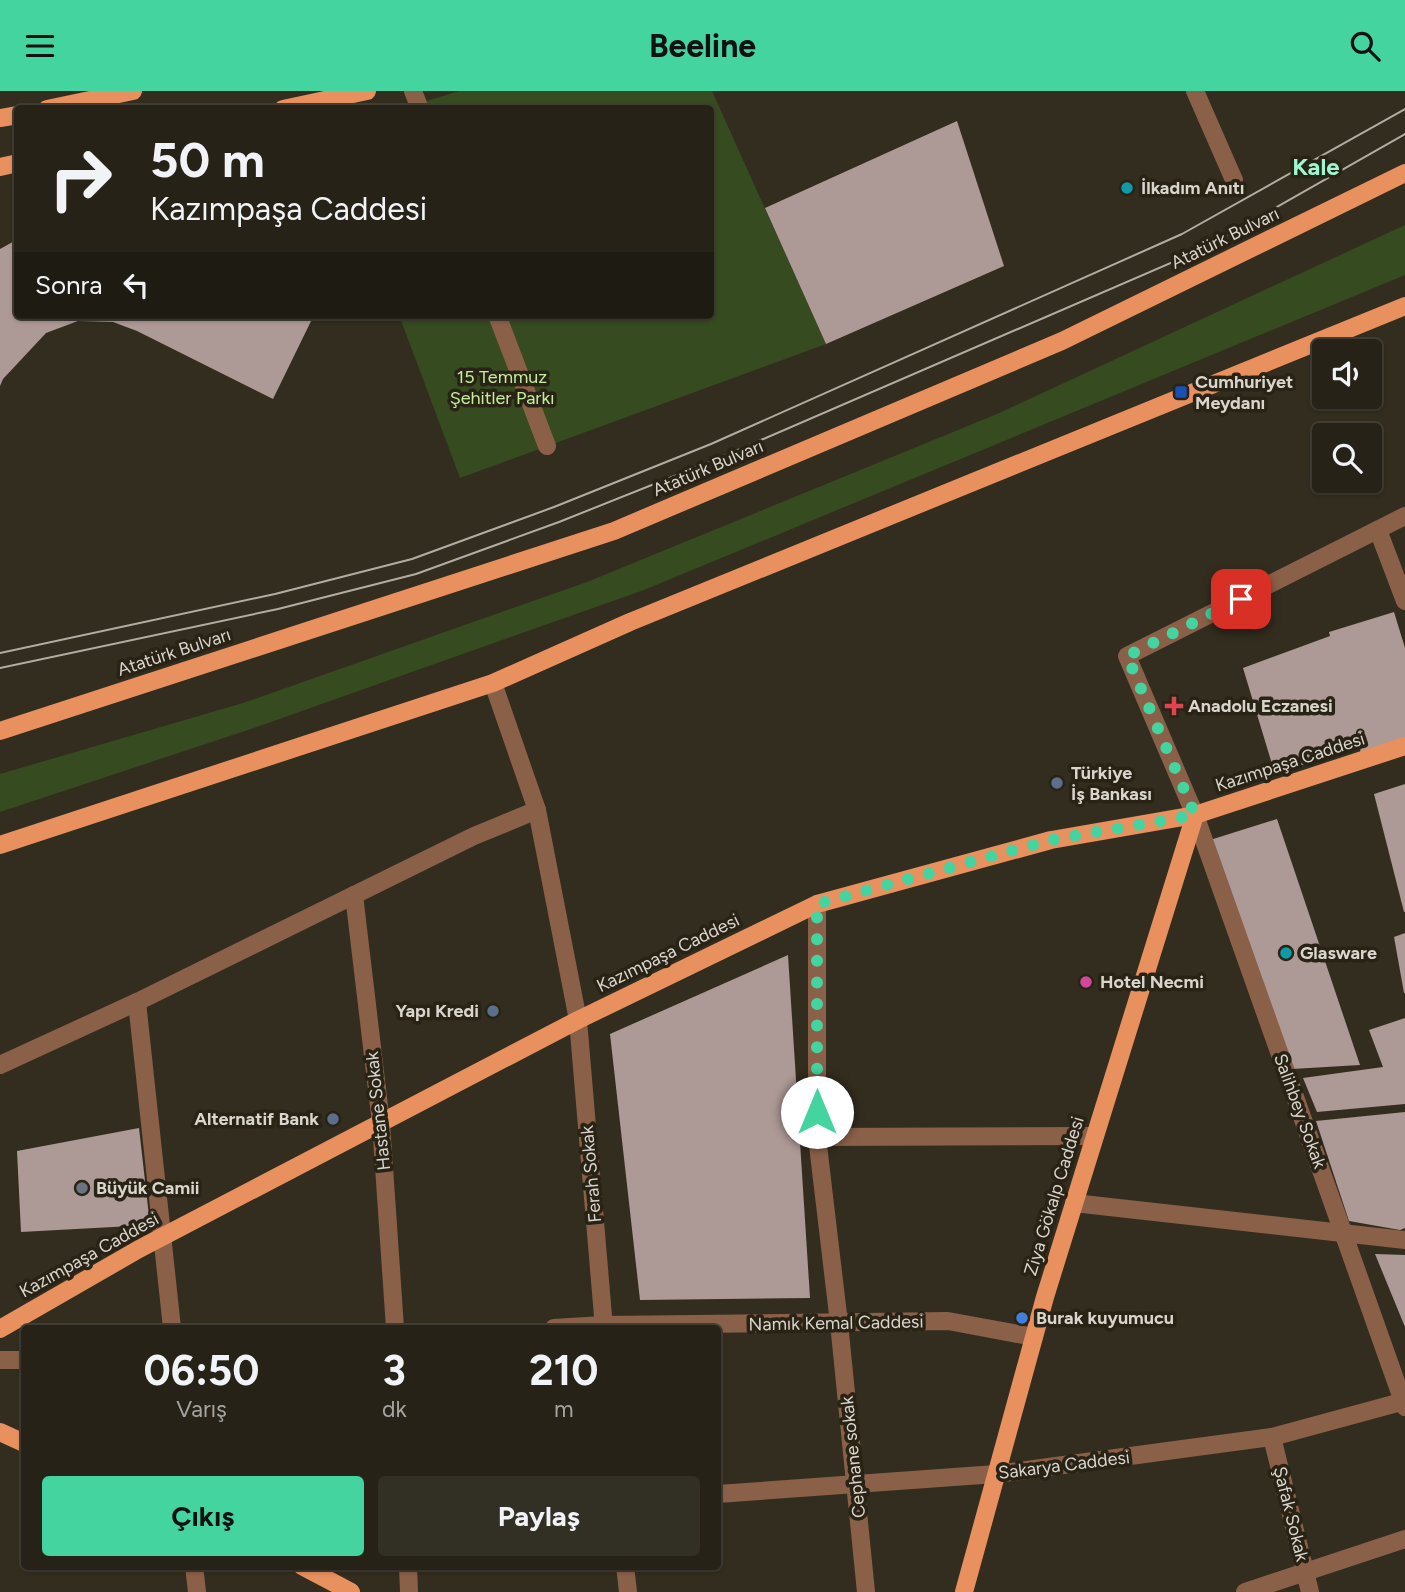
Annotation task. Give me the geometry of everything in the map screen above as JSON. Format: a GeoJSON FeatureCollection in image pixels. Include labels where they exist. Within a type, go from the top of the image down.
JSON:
{"type":"FeatureCollection","features":[{"type":"Feature","properties":{"kind":"main road"},"geometry":{"type":"LineString","coordinates":[[66,105],[133,91]]}},
{"type":"Feature","properties":{"kind":"main road"},"geometry":{"type":"LineString","coordinates":[[302,105],[367,91]]}},
{"type":"Feature","properties":{"kind":"main road","name":"Atatürk Bulvarı"},"geometry":{"type":"LineString","coordinates":[[0,731],[614,531],[1062,341],[1405,173]]}},
{"type":"Feature","properties":{"kind":"main road"},"geometry":{"type":"LineString","coordinates":[[0,845],[493,683],[643,617],[1405,306]]}},
{"type":"Feature","properties":{"kind":"main road","name":"Kazımpaşa Caddesi"},"geometry":{"type":"LineString","coordinates":[[0,1329],[163,1237],[578,1020],[817,904],[1051,840],[1195,815],[1405,746]]}},
{"type":"Feature","properties":{"kind":"main road","name":"Ziya Gökalp Caddesi"},"geometry":{"type":"LineString","coordinates":[[964,1592],[1074,1203],[1195,815]]}},
{"type":"Feature","properties":{"kind":"main road"},"geometry":{"type":"LineString","coordinates":[[0,1431],[21,1442]]}},
{"type":"Feature","properties":{"kind":"main road"},"geometry":{"type":"LineString","coordinates":[[310,1570],[351,1592]]}},
{"type":"Feature","properties":{"kind":"street"},"geometry":{"type":"LineString","coordinates":[[1195,91],[1234,180]]}},
{"type":"Feature","properties":{"kind":"street"},"geometry":{"type":"LineString","coordinates":[[499,319],[547,446]]}},
{"type":"Feature","properties":{"kind":"street"},"geometry":{"type":"LineString","coordinates":[[1405,516],[1378,530],[1405,601]]}},
{"type":"Feature","properties":{"kind":"street","name":"Salihbey Sokak"},"geometry":{"type":"LineString","coordinates":[[1378,530],[1127,656],[1195,815],[1405,1403]]}},
{"type":"Feature","properties":{"kind":"street","name":"Ferah Sokak"},"geometry":{"type":"LineString","coordinates":[[493,683],[537,810],[578,1020],[603,1325]]}},
{"type":"Feature","properties":{"kind":"street"},"geometry":{"type":"LineString","coordinates":[[0,1065],[137,1002],[474,836],[537,810]]}},
{"type":"Feature","properties":{"kind":"street","name":"Hastane Sokak"},"geometry":{"type":"LineString","coordinates":[[354,895],[381,1123],[395,1325]]}},
{"type":"Feature","properties":{"kind":"street"},"geometry":{"type":"LineString","coordinates":[[817,904],[817,1137],[839,1323]]}},
{"type":"Feature","properties":{"kind":"street"},"geometry":{"type":"LineString","coordinates":[[137,1002],[172,1325]]}},
{"type":"Feature","properties":{"kind":"street"},"geometry":{"type":"LineString","coordinates":[[817,1137],[1095,1136]]}},
{"type":"Feature","properties":{"kind":"street"},"geometry":{"type":"LineString","coordinates":[[1074,1203],[1405,1240]]}},
{"type":"Feature","properties":{"kind":"street","name":"Namık Kemal Caddesi"},"geometry":{"type":"LineString","coordinates":[[721,1325],[948,1321],[1034,1338]]}},
{"type":"Feature","properties":{"kind":"street","name":"Cephane sokak"},"geometry":{"type":"LineString","coordinates":[[839,1323],[866,1592]]}},
{"type":"Feature","properties":{"kind":"street"},"geometry":{"type":"LineString","coordinates":[[0,1360],[21,1360]]}},
{"type":"Feature","properties":{"kind":"street","name":"Sakarya Caddesi"},"geometry":{"type":"LineString","coordinates":[[721,1494],[996,1474],[1272,1437],[1405,1403]]}},
{"type":"Feature","properties":{"kind":"street","name":"Şafak Sokak"},"geometry":{"type":"LineString","coordinates":[[1272,1437],[1310,1592]]}},
{"type":"Feature","properties":{"kind":"street"},"geometry":{"type":"LineString","coordinates":[[1245,1592],[1405,1539]]}},
{"type":"Feature","properties":{"kind":"street"},"geometry":{"type":"LineString","coordinates":[[194,1570],[197,1592]]}},
{"type":"Feature","properties":{"kind":"street"},"geometry":{"type":"LineString","coordinates":[[408,1570],[409,1592]]}},
{"type":"Feature","properties":{"kind":"street"},"geometry":{"type":"LineString","coordinates":[[625,1570],[628,1592]]}},
{"type":"Feature","properties":{"kind":"green space","name":"15 Temmuz Şehitler Parkı"},"geometry":{"type":"Polygon","coordinates":[[[459,91],[712,91],[826,344],[460,478],[400,319],[714,319],[714,105],[414,105],[459,91]]]}},
{"type":"Feature","properties":{"kind":"green space"},"geometry":{"type":"Polygon","coordinates":[[[1405,225],[1405,275],[644,590],[248,730],[0,812],[0,774],[243,703],[587,582],[997,414],[1405,225]]]}},
{"type":"Feature","properties":{"kind":"building"},"geometry":{"type":"Polygon","coordinates":[[[957,121],[1004,266],[826,344],[765,208],[957,121]]]}},
{"type":"Feature","properties":{"kind":"building"},"geometry":{"type":"Polygon","coordinates":[[[14,241],[14,319],[312,319],[273,399],[137,331],[113,322],[78,321],[46,333],[3,379],[0,386],[0,249],[14,241]]]}},
{"type":"Feature","properties":{"kind":"building"},"geometry":{"type":"Polygon","coordinates":[[[1394,612],[1405,648],[1405,738],[1361,753],[1359,746],[1275,774],[1243,668],[1330,636],[1329,632],[1394,612]]]}},
{"type":"Feature","properties":{"kind":"building"},"geometry":{"type":"Polygon","coordinates":[[[1405,784],[1405,912],[1404,912],[1374,794],[1405,784]]]}},
{"type":"Feature","properties":{"kind":"building","name":"Glasware"},"geometry":{"type":"Polygon","coordinates":[[[1277,819],[1360,1065],[1292,1069],[1210,840],[1277,819]]]}},
{"type":"Feature","properties":{"kind":"building"},"geometry":{"type":"Polygon","coordinates":[[[1405,933],[1405,993],[1404,993],[1394,937],[1405,933]]]}},
{"type":"Feature","properties":{"kind":"building"},"geometry":{"type":"Polygon","coordinates":[[[788,955],[810,1298],[640,1300],[610,1034],[788,955]]]}},
{"type":"Feature","properties":{"kind":"building"},"geometry":{"type":"Polygon","coordinates":[[[1405,1018],[1405,1104],[1317,1112],[1303,1078],[1383,1067],[1369,1030],[1405,1018]]]}},
{"type":"Feature","properties":{"kind":"building"},"geometry":{"type":"Polygon","coordinates":[[[1405,1112],[1405,1228],[1400,1230],[1349,1221],[1316,1121],[1405,1112]]]}},
{"type":"Feature","properties":{"kind":"building","name":"Büyük Camii"},"geometry":{"type":"Polygon","coordinates":[[[139,1128],[150,1225],[21,1232],[17,1151],[139,1128]]]}},
{"type":"Feature","properties":{"kind":"building"},"geometry":{"type":"Polygon","coordinates":[[[1375,1254],[1405,1255],[1405,1327],[1375,1254]]]}},
{"type":"Feature","properties":{"kind":"tram line"},"geometry":{"type":"LineString","coordinates":[[0,653],[275,594],[412,559],[554,507],[711,444],[1182,234],[1405,109]]}},
{"type":"Feature","properties":{"kind":"tram line"},"geometry":{"type":"LineString","coordinates":[[0,668],[278,609],[416,574],[559,522],[717,459],[1203,249],[1405,134]]}},
{"type":"Feature","properties":{"kind":"place","name":"İlkadım Anıtı"},"geometry":{"type":"Point","coordinates":[1127,188]}},
{"type":"Feature","properties":{"kind":"place","name":"Cumhuriyet Meydanı"},"geometry":{"type":"Point","coordinates":[1181,392]}},
{"type":"Feature","properties":{"kind":"place","name":"Anadolu Eczanesi"},"geometry":{"type":"Point","coordinates":[1174,706]}},
{"type":"Feature","properties":{"kind":"place","name":"Türkiye İş Bankası"},"geometry":{"type":"Point","coordinates":[1057,783]}},
{"type":"Feature","properties":{"kind":"place","name":"Glasware"},"geometry":{"type":"Point","coordinates":[1286,953]}},
{"type":"Feature","properties":{"kind":"place","name":"Hotel Necmi"},"geometry":{"type":"Point","coordinates":[1086,982]}},
{"type":"Feature","properties":{"kind":"place","name":"Yapı Kredi"},"geometry":{"type":"Point","coordinates":[493,1011]}},
{"type":"Feature","properties":{"kind":"place","name":"Alternatif Bank"},"geometry":{"type":"Point","coordinates":[333,1119]}},
{"type":"Feature","properties":{"kind":"place","name":"Büyük Camii"},"geometry":{"type":"Point","coordinates":[82,1188]}},
{"type":"Feature","properties":{"kind":"place","name":"Burak kuyumucu"},"geometry":{"type":"Point","coordinates":[1022,1318]}},
{"type":"Feature","properties":{"kind":"district","name":"Kale"},"geometry":{"type":"Point","coordinates":[1316,167]}},
{"type":"Feature","properties":{"kind":"route"},"geometry":{"type":"LineString","coordinates":[[817,1112],[817,904],[1051,840],[1195,815],[1127,656],[1241,599]]}}]}
